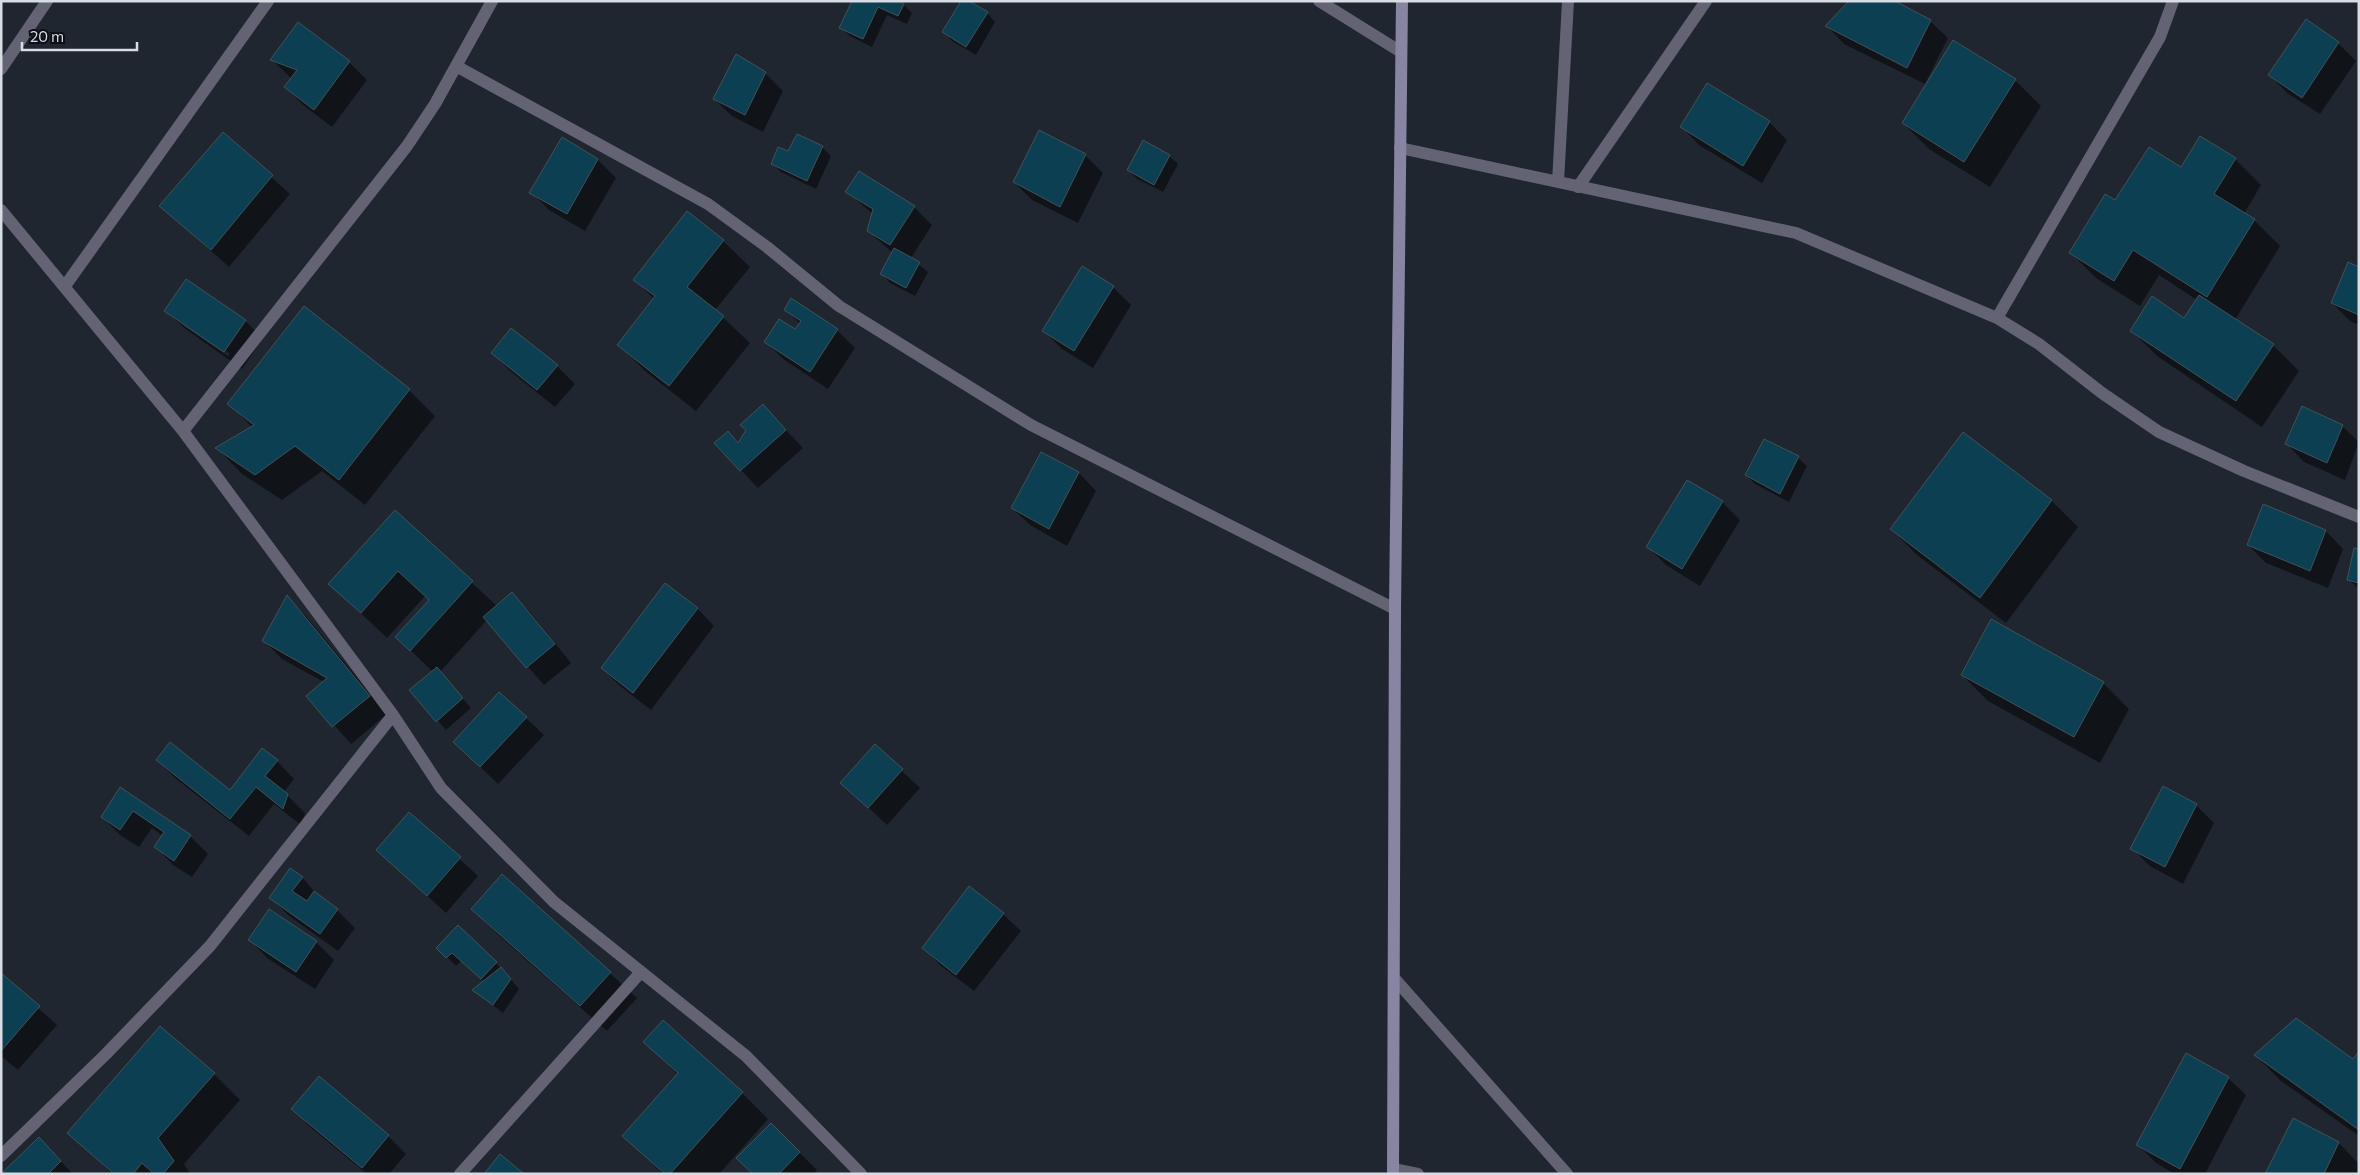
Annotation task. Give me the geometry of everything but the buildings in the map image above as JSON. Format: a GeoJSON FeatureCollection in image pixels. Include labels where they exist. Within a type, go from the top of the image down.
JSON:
{"type":"FeatureCollection","features":[{"type":"Feature","properties":{"kind":"street"},"geometry":{"type":"LineString","coordinates":[[1,69],[47,1]]}},
{"type":"Feature","properties":{"kind":"street"},"geometry":{"type":"LineString","coordinates":[[65,286],[268,1]]}},
{"type":"Feature","properties":{"kind":"street"},"geometry":{"type":"LineString","coordinates":[[182,431],[407,146],[435,104],[492,1]]}},
{"type":"Feature","properties":{"kind":"street"},"geometry":{"type":"LineString","coordinates":[[1319,1],[1401,52]]}},
{"type":"Feature","properties":{"kind":"street"},"geometry":{"type":"LineString","coordinates":[[1402,1],[1395,609],[1393,1172],[1418,1174]]}},
{"type":"Feature","properties":{"kind":"street"},"geometry":{"type":"LineString","coordinates":[[1558,182],[1568,1]]}},
{"type":"Feature","properties":{"kind":"street"},"geometry":{"type":"LineString","coordinates":[[1578,187],[1706,1]]}},
{"type":"Feature","properties":{"kind":"street"},"geometry":{"type":"LineString","coordinates":[[1996,318],[2160,37],[2173,1]]}},
{"type":"Feature","properties":{"kind":"street"},"geometry":{"type":"LineString","coordinates":[[456,66],[708,204],[767,247],[839,306],[1031,425],[1395,609]]}},
{"type":"Feature","properties":{"kind":"street"},"geometry":{"type":"LineString","coordinates":[[1400,148],[1796,233],[1996,318],[2039,344],[2102,393],[2159,432],[2244,471],[2359,517]]}},
{"type":"Feature","properties":{"kind":"street"},"geometry":{"type":"LineString","coordinates":[[1,210],[182,431],[394,715],[441,788],[497,847],[554,902],[746,1056],[861,1174]]}},
{"type":"Feature","properties":{"kind":"street"},"geometry":{"type":"LineString","coordinates":[[1,1156],[106,1054],[210,946],[394,715]]}},
{"type":"Feature","properties":{"kind":"street"},"geometry":{"type":"LineString","coordinates":[[460,1174],[641,972]]}},
{"type":"Feature","properties":{"kind":"street"},"geometry":{"type":"LineString","coordinates":[[1394,978],[1567,1174]]}}]}
